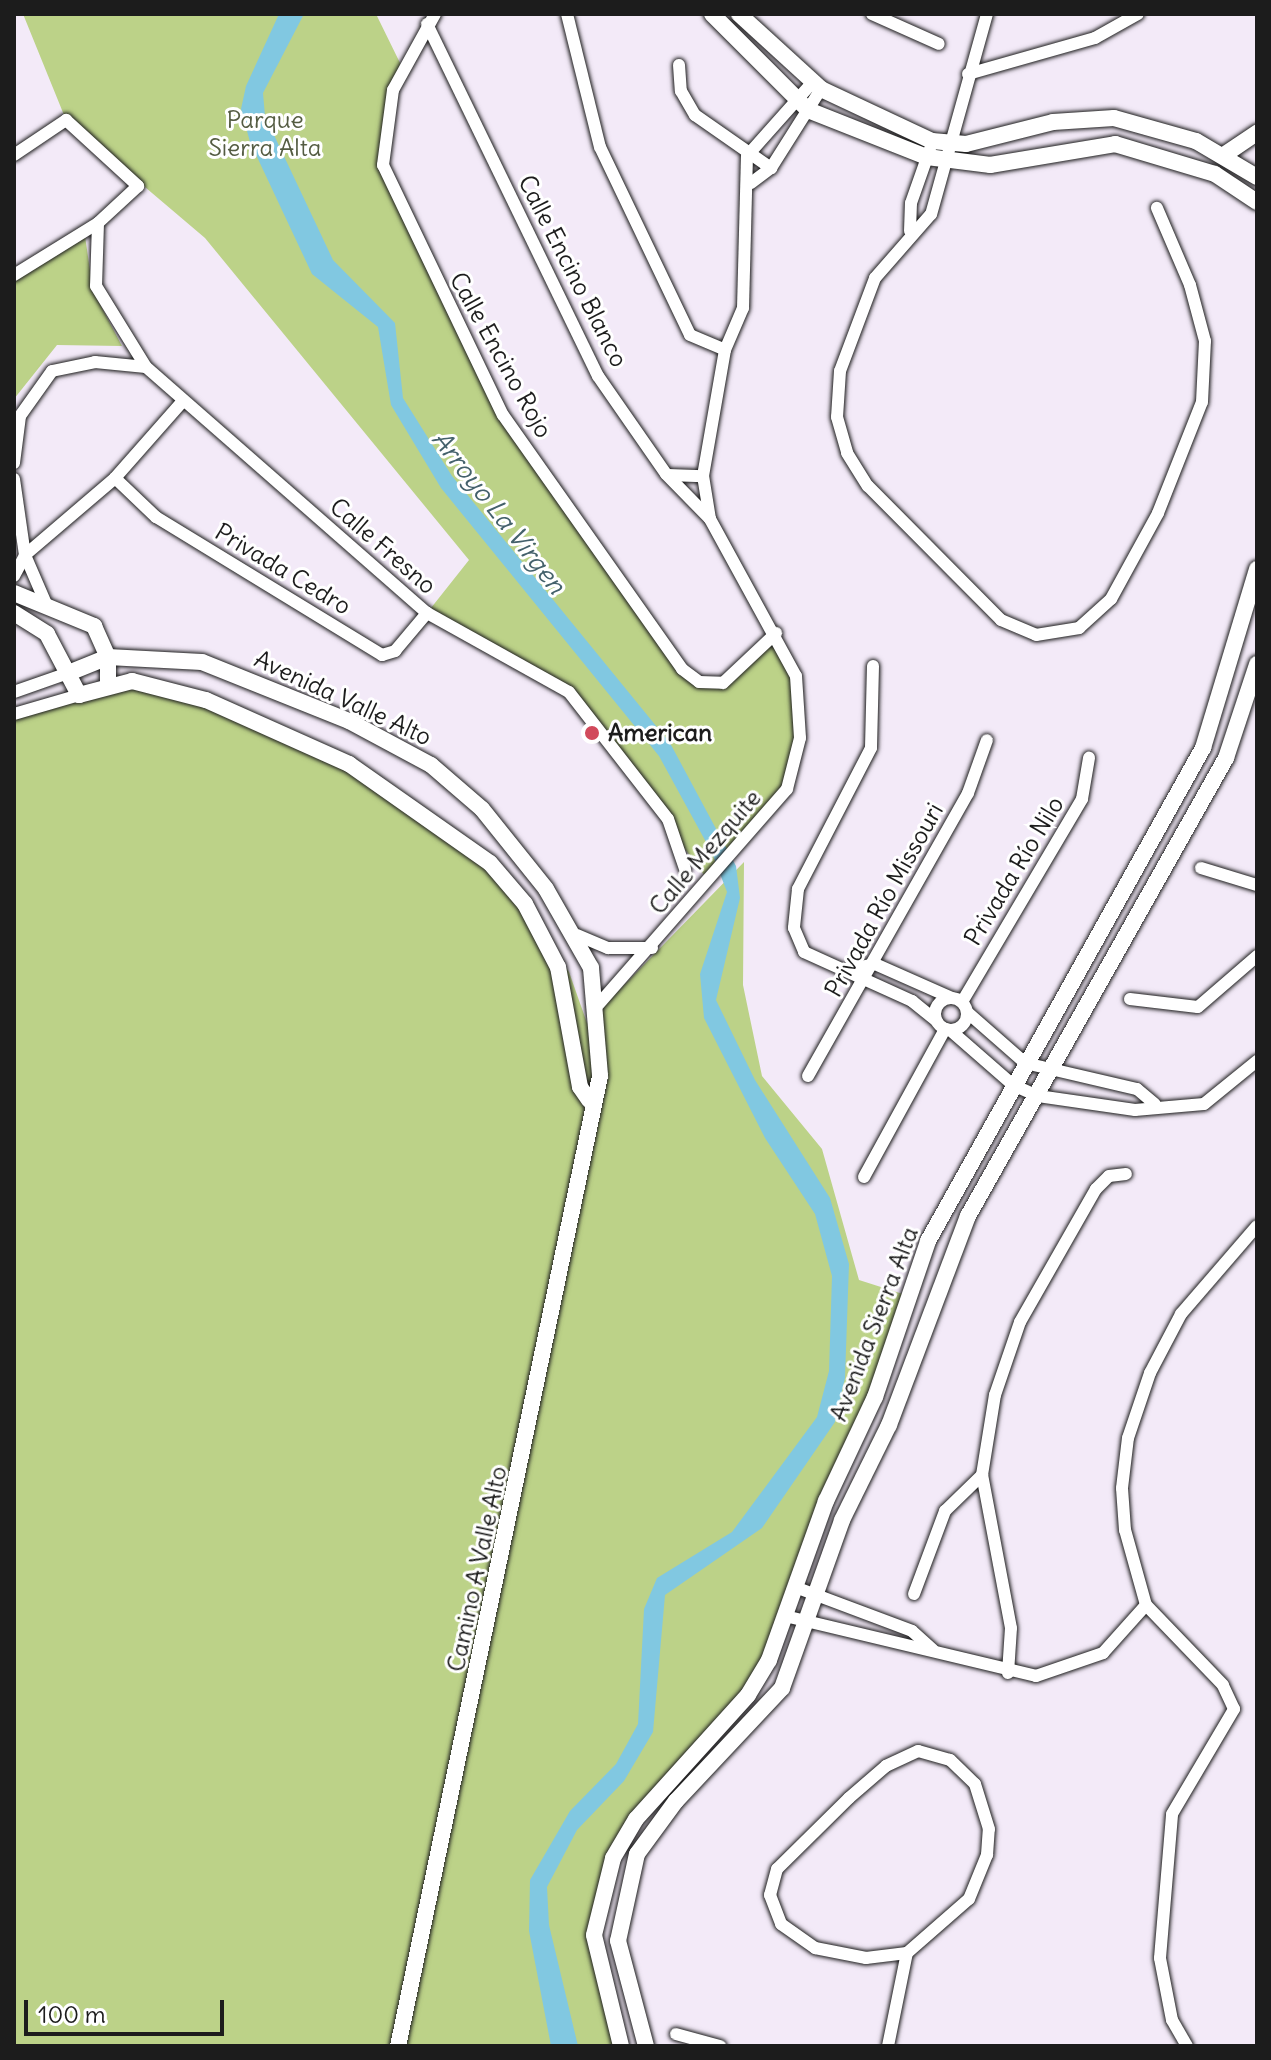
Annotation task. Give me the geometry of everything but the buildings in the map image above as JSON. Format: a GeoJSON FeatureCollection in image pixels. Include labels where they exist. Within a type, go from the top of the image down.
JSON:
{"type":"FeatureCollection","features":[{"type":"Feature","properties":{"kind":"street"},"geometry":{"type":"LineString","coordinates":[[567,14],[600,147],[690,335],[725,350]]}},
{"type":"Feature","properties":{"kind":"street"},"geometry":{"type":"LineString","coordinates":[[712,14],[803,106],[930,149],[1089,117],[1157,128],[1224,155],[1257,177]]}},
{"type":"Feature","properties":{"kind":"street"},"geometry":{"type":"LineString","coordinates":[[739,14],[817,86],[930,149],[947,162],[990,165],[1115,144],[1215,174],[1257,202]]}},
{"type":"Feature","properties":{"kind":"street"},"geometry":{"type":"LineString","coordinates":[[872,14],[939,44]]}},
{"type":"Feature","properties":{"kind":"street"},"geometry":{"type":"LineString","coordinates":[[987,14],[952,125],[947,162],[931,214],[910,231],[875,278],[856,324],[838,383],[841,437],[868,486],[985,606],[1022,630],[1057,636],[1079,628],[1111,599],[1158,513],[1202,402],[1205,341],[1157,208]]}},
{"type":"Feature","properties":{"kind":"street"},"geometry":{"type":"LineString","coordinates":[[968,74],[1095,38],[1138,14]]}},
{"type":"Feature","properties":{"kind":"street","name":"Calle Encino Blanco"},"geometry":{"type":"LineString","coordinates":[[431,19],[586,353],[666,474],[710,519]]}},
{"type":"Feature","properties":{"kind":"street","name":"Calle Encino Rojo"},"geometry":{"type":"LineString","coordinates":[[431,19],[393,90],[383,165],[503,415],[682,669],[699,682],[723,683],[776,633]]}},
{"type":"Feature","properties":{"kind":"street"},"geometry":{"type":"LineString","coordinates":[[679,65],[686,105],[747,156],[771,168]]}},
{"type":"Feature","properties":{"kind":"street"},"geometry":{"type":"LineString","coordinates":[[751,183],[771,168],[803,106],[817,86]]}},
{"type":"Feature","properties":{"kind":"street"},"geometry":{"type":"LineString","coordinates":[[747,156],[803,106]]}},
{"type":"Feature","properties":{"kind":"street"},"geometry":{"type":"LineString","coordinates":[[14,155],[49,126],[66,120],[135,179],[137,190],[98,223],[14,275]]}},
{"type":"Feature","properties":{"kind":"street"},"geometry":{"type":"LineString","coordinates":[[910,231],[930,149],[952,125]]}},
{"type":"Feature","properties":{"kind":"street"},"geometry":{"type":"LineString","coordinates":[[1224,155],[1257,133]]}},
{"type":"Feature","properties":{"kind":"street"},"geometry":{"type":"LineString","coordinates":[[710,519],[703,476],[725,350],[743,308],[741,216],[751,183],[747,156]]}},
{"type":"Feature","properties":{"kind":"street","name":"Calle Fresno"},"geometry":{"type":"LineString","coordinates":[[98,223],[96,286],[146,367],[427,613],[580,703],[668,819],[685,869]]}},
{"type":"Feature","properties":{"kind":"street"},"geometry":{"type":"LineString","coordinates":[[14,463],[17,415],[44,380],[65,364],[146,367]]}},
{"type":"Feature","properties":{"kind":"street"},"geometry":{"type":"LineString","coordinates":[[14,576],[25,555],[115,478],[183,401]]}},
{"type":"Feature","properties":{"kind":"street"},"geometry":{"type":"LineString","coordinates":[[666,474],[685,481],[703,476]]}},
{"type":"Feature","properties":{"kind":"street","name":"Privada Cedro"},"geometry":{"type":"LineString","coordinates":[[115,478],[156,517],[382,655],[395,651],[427,613]]}},
{"type":"Feature","properties":{"kind":"street"},"geometry":{"type":"LineString","coordinates":[[14,479],[25,555],[47,606]]}},
{"type":"Feature","properties":{"kind":"street","name":"Calle Mezquite"},"geometry":{"type":"LineString","coordinates":[[599,1004],[761,827],[796,768],[796,676],[776,633],[710,519]]}},
{"type":"Feature","properties":{"kind":"street","name":"Avenida Sierra Alta"},"geometry":{"type":"LineString","coordinates":[[621,2046],[597,1967],[602,1883],[636,1819],[748,1695],[785,1616],[893,1347],[928,1241],[1203,748],[1257,569]]}},
{"type":"Feature","properties":{"kind":"street"},"geometry":{"type":"LineString","coordinates":[[14,593],[94,626],[108,657],[108,683]]}},
{"type":"Feature","properties":{"kind":"street"},"geometry":{"type":"LineString","coordinates":[[14,613],[47,634],[71,672],[79,695]]}},
{"type":"Feature","properties":{"kind":"street","name":"Avenida Valle Alto"},"geometry":{"type":"LineString","coordinates":[[14,692],[108,657],[202,662],[349,721],[431,765],[482,809],[577,935],[599,1004],[600,1076],[589,1100]]}},
{"type":"Feature","properties":{"kind":"street","name":"Avenida Sierra Alta"},"geometry":{"type":"LineString","coordinates":[[646,2046],[618,1941],[632,1867],[676,1801],[782,1688],[968,1216],[1226,758],[1257,664]]}},
{"type":"Feature","properties":{"kind":"street"},"geometry":{"type":"LineString","coordinates":[[873,666],[871,748],[807,869],[795,909],[804,952],[847,970],[864,983],[912,1001],[1013,1085],[1038,1096],[1135,1110],[1155,1104],[1204,1104],[1257,1061]]}},
{"type":"Feature","properties":{"kind":"street"},"geometry":{"type":"LineString","coordinates":[[14,714],[108,683],[179,689],[324,752],[396,793],[490,863],[525,904],[558,967],[580,1087],[589,1100]]}},
{"type":"Feature","properties":{"kind":"street","name":"Privada Río Missouri"},"geometry":{"type":"LineString","coordinates":[[808,1076],[875,964],[968,793],[987,740]]}},
{"type":"Feature","properties":{"kind":"street"},"geometry":{"type":"LineString","coordinates":[[1203,748],[1226,758]]}},
{"type":"Feature","properties":{"kind":"street","name":"Privada Río Nilo"},"geometry":{"type":"LineString","coordinates":[[960,1004],[1082,799],[1089,758]]}},
{"type":"Feature","properties":{"kind":"street"},"geometry":{"type":"LineString","coordinates":[[1201,868],[1257,885]]}},
{"type":"Feature","properties":{"kind":"street","name":"Calle Mezquite"},"geometry":{"type":"LineString","coordinates":[[577,935],[608,948],[652,948]]}},
{"type":"Feature","properties":{"kind":"street"},"geometry":{"type":"LineString","coordinates":[[1130,999],[1198,1007],[1255,963]]}},
{"type":"Feature","properties":{"kind":"street"},"geometry":{"type":"LineString","coordinates":[[847,970],[875,964],[960,1004],[1025,1063],[1137,1089],[1155,1104]]}},
{"type":"Feature","properties":{"kind":"street"},"geometry":{"type":"LineString","coordinates":[[864,1177],[944,1027],[960,1004]]}},
{"type":"Feature","properties":{"kind":"street"},"geometry":{"type":"LineString","coordinates":[[944,1027],[938,1005],[960,1004]]}},
{"type":"Feature","properties":{"kind":"street"},"geometry":{"type":"LineString","coordinates":[[1102,1104],[1106,1082]]}},
{"type":"Feature","properties":{"kind":"street","name":"Camino A Valle Alto"},"geometry":{"type":"LineString","coordinates":[[398,2046],[568,1244],[589,1100]]}},
{"type":"Feature","properties":{"kind":"street"},"geometry":{"type":"LineString","coordinates":[[1008,1673],[1011,1628],[982,1475],[995,1395],[1020,1322],[1096,1189],[1109,1176],[1126,1174]]}},
{"type":"Feature","properties":{"kind":"street"},"geometry":{"type":"LineString","coordinates":[[1187,2046],[1172,2020],[1160,1958],[1172,1814],[1234,1709],[1223,1685],[1146,1605],[1125,1530],[1128,1438],[1181,1314],[1257,1226]]}},
{"type":"Feature","properties":{"kind":"street"},"geometry":{"type":"LineString","coordinates":[[893,1347],[914,1353]]}},
{"type":"Feature","properties":{"kind":"street"},"geometry":{"type":"LineString","coordinates":[[914,1594],[945,1511],[982,1475]]}},
{"type":"Feature","properties":{"kind":"street"},"geometry":{"type":"LineString","coordinates":[[795,1587],[912,1631],[933,1650]]}},
{"type":"Feature","properties":{"kind":"street"},"geometry":{"type":"LineString","coordinates":[[785,1616],[809,1625],[874,1640],[933,1650],[1008,1673],[1036,1676],[1083,1665],[1124,1635],[1146,1605]]}},
{"type":"Feature","properties":{"kind":"street"},"geometry":{"type":"LineString","coordinates":[[874,1640],[880,1620]]}},
{"type":"Feature","properties":{"kind":"street"},"geometry":{"type":"LineString","coordinates":[[888,2046],[907,1953],[969,1899],[982,1876],[989,1829],[962,1768],[918,1751],[886,1766],[849,1798],[777,1869],[770,1895],[781,1924],[815,1948],[866,1958],[907,1953]]}},
{"type":"Feature","properties":{"kind":"street"},"geometry":{"type":"LineString","coordinates":[[676,2034],[720,2046]]}},
{"type":"Feature","properties":{"kind":"green space","name":"Parque Sierra Alta"},"geometry":{"type":"Polygon","coordinates":[[[23,14],[376,14],[402,67],[383,165],[503,415],[682,669],[713,684],[776,633],[790,657],[796,768],[710,883],[569,692],[427,613],[469,560],[205,238],[66,120],[23,14]]]}},
{"type":"Feature","properties":{"kind":"green space"},"geometry":{"type":"Polygon","coordinates":[[[85,236],[93,291],[122,346],[57,345],[14,399],[14,281],[85,236]]]}},
{"type":"Feature","properties":{"kind":"green space"},"geometry":{"type":"Polygon","coordinates":[[[155,682],[349,764],[437,821],[518,895],[569,972],[587,1023],[744,862],[743,985],[762,1076],[822,1149],[859,1280],[906,1295],[769,1660],[613,1858],[598,1907],[618,2046],[14,2046],[14,715],[155,682]]]}},
{"type":"Feature","properties":{"kind":"water"},"geometry":{"type":"Polygon","coordinates":[[[279,14],[304,14],[263,93],[265,116],[333,260],[395,323],[403,398],[452,476],[670,743],[736,866],[740,898],[716,1000],[755,1080],[830,1198],[849,1264],[845,1378],[835,1422],[762,1528],[665,1595],[653,1732],[624,1781],[577,1830],[547,1887],[549,1925],[578,2046],[551,2046],[529,1931],[530,1880],[570,1811],[616,1764],[638,1724],[644,1609],[657,1578],[732,1532],[817,1417],[829,1371],[832,1276],[815,1214],[765,1138],[704,1018],[700,974],[727,892],[712,853],[659,756],[441,488],[391,405],[378,327],[312,274],[250,142],[241,109],[246,86],[279,14]]]}},
{"type":"Feature","properties":{"kind":"place","name":"American"},"geometry":{"type":"Point","coordinates":[592,733]}},
{"type":"Feature","properties":{"kind":"water label","name":"Arroyo La Virgen"},"geometry":{"type":"Point","coordinates":[499,512]}}]}
